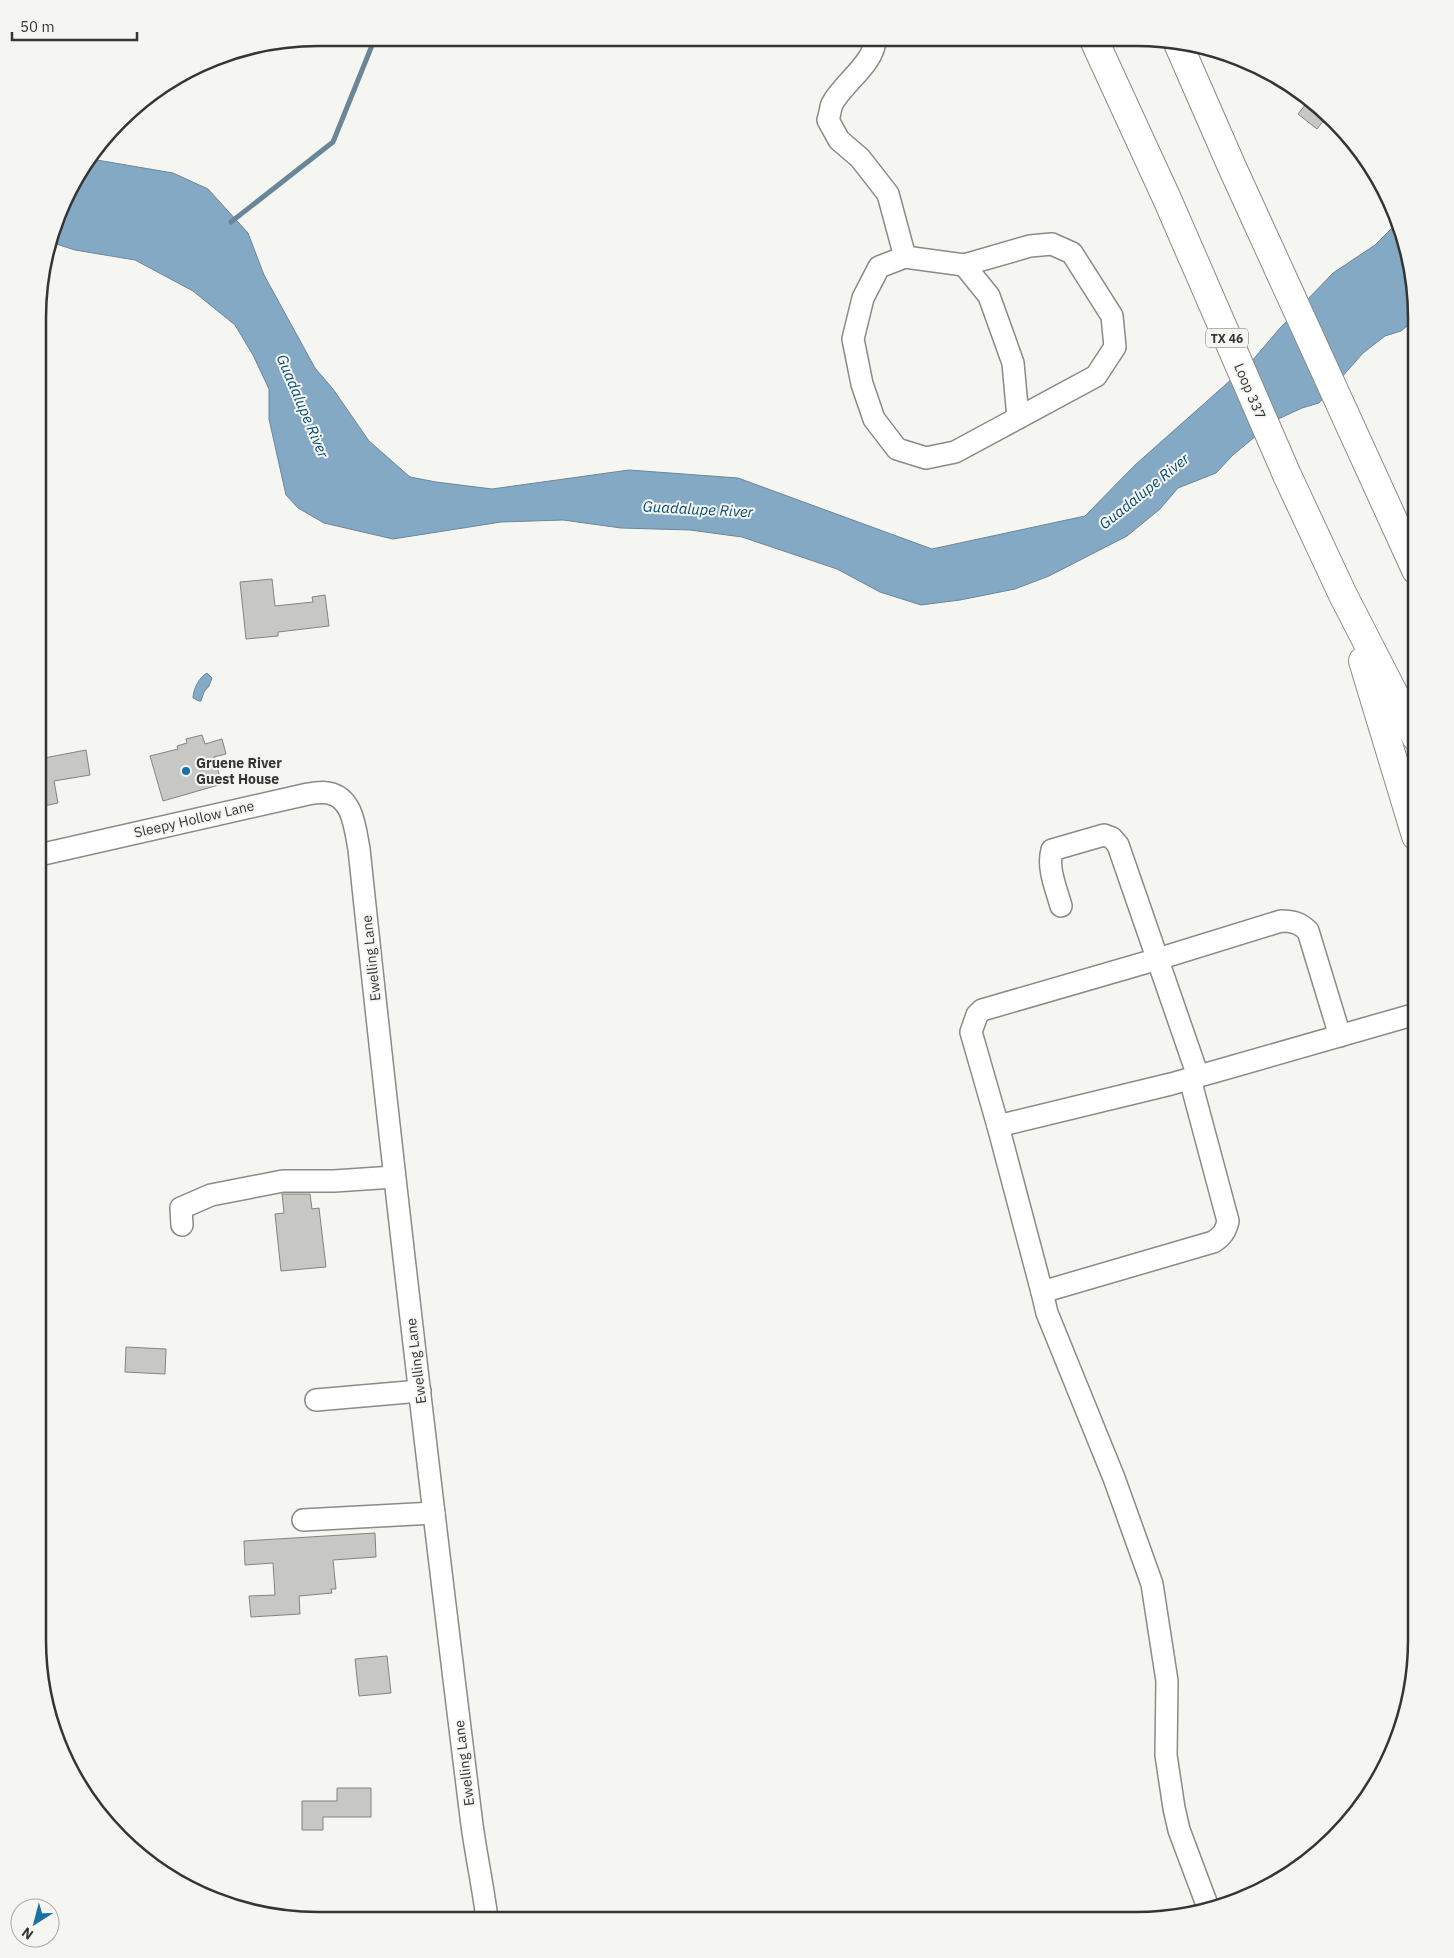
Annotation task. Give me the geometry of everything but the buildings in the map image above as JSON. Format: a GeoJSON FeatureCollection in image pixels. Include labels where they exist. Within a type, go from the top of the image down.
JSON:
{"type":"FeatureCollection","features":[{"type":"Feature","properties":{"kind":"main road","name":"Loop 337"},"geometry":{"type":"LineString","coordinates":[[1097,46],[1168,201],[1287,475],[1343,595],[1408,721]]}},
{"type":"Feature","properties":{"kind":"main road"},"geometry":{"type":"LineString","coordinates":[[1182,50],[1232,167],[1408,552]]}},
{"type":"Feature","properties":{"kind":"main road"},"geometry":{"type":"LineString","coordinates":[[1343,595],[1408,810]]}},
{"type":"Feature","properties":{"kind":"street"},"geometry":{"type":"LineString","coordinates":[[874,46],[868,60],[832,105],[828,120],[839,140],[860,158],[888,194],[905,257]]}},
{"type":"Feature","properties":{"kind":"street"},"geometry":{"type":"LineString","coordinates":[[1052,244],[1072,253],[1112,316],[1115,347],[1096,376],[955,452],[926,458],[898,449],[874,419],[862,384],[853,339],[863,298],[879,267],[905,257],[964,265],[1030,246],[1052,244]]}},
{"type":"Feature","properties":{"kind":"street"},"geometry":{"type":"LineString","coordinates":[[964,265],[989,296],[1013,363],[1018,418]]}},
{"type":"Feature","properties":{"kind":"street","name":"Sleepy Hollow Lane"},"geometry":{"type":"LineString","coordinates":[[46,853],[308,794],[327,793],[338,796],[347,804]]}},
{"type":"Feature","properties":{"kind":"street","name":"Ewelling Lane"},"geometry":{"type":"LineString","coordinates":[[347,804],[356,830],[359,849],[394,1177],[434,1513],[471,1822],[486,1912]]}},
{"type":"Feature","properties":{"kind":"street"},"geometry":{"type":"LineString","coordinates":[[1042,1292],[1213,1242],[1221,1238],[1227,1229],[1228,1221],[1194,1078],[1158,959],[1118,844],[1112,838],[1104,835],[1052,850],[1050,866],[1060,906]]}},
{"type":"Feature","properties":{"kind":"street"},"geometry":{"type":"LineString","coordinates":[[1206,1902],[1178,1830],[1174,1808],[1166,1755],[1167,1681],[1152,1584],[1114,1478],[1047,1313],[998,1126],[971,1032],[977,1015],[982,1010],[1281,921],[1297,923],[1308,931],[1340,1036]]}},
{"type":"Feature","properties":{"kind":"street"},"geometry":{"type":"LineString","coordinates":[[998,1126],[1194,1078],[1408,1016]]}},
{"type":"Feature","properties":{"kind":"street"},"geometry":{"type":"LineString","coordinates":[[182,1225],[181,1208],[211,1195],[283,1181],[334,1181],[394,1177]]}},
{"type":"Feature","properties":{"kind":"street"},"geometry":{"type":"LineString","coordinates":[[316,1400],[420,1391]]}},
{"type":"Feature","properties":{"kind":"street"},"geometry":{"type":"LineString","coordinates":[[303,1520],[434,1513]]}},
{"type":"Feature","properties":{"kind":"water","name":"Guadalupe River"},"geometry":{"type":"Polygon","coordinates":[[[97,160],[173,173],[208,189],[248,233],[264,275],[315,368],[333,389],[369,441],[410,477],[492,489],[629,470],[738,478],[932,549],[1085,516],[1135,465],[1251,362],[1280,328],[1333,273],[1375,245],[1392,228],[1403,265],[1408,325],[1401,331],[1385,336],[1363,353],[1319,403],[1302,408],[1274,421],[1233,455],[1216,473],[1178,488],[1160,509],[1127,536],[1049,576],[1015,589],[960,600],[921,605],[880,592],[837,569],[742,537],[690,530],[621,528],[563,520],[501,522],[393,539],[324,523],[298,508],[286,495],[269,419],[269,389],[253,355],[235,325],[193,291],[135,260],[75,250],[57,244],[74,198],[97,160]]]}},
{"type":"Feature","properties":{"kind":"water"},"geometry":{"type":"Polygon","coordinates":[[[207,673],[212,678],[201,701],[199,701],[193,698],[194,691],[199,681],[207,673]]]}},
{"type":"Feature","properties":{"kind":"waterway"},"geometry":{"type":"LineString","coordinates":[[231,222],[333,142],[372,46]]}},
{"type":"Feature","properties":{"kind":"place","name":"Gruene River Guest House"},"geometry":{"type":"Point","coordinates":[186,771]}}]}
